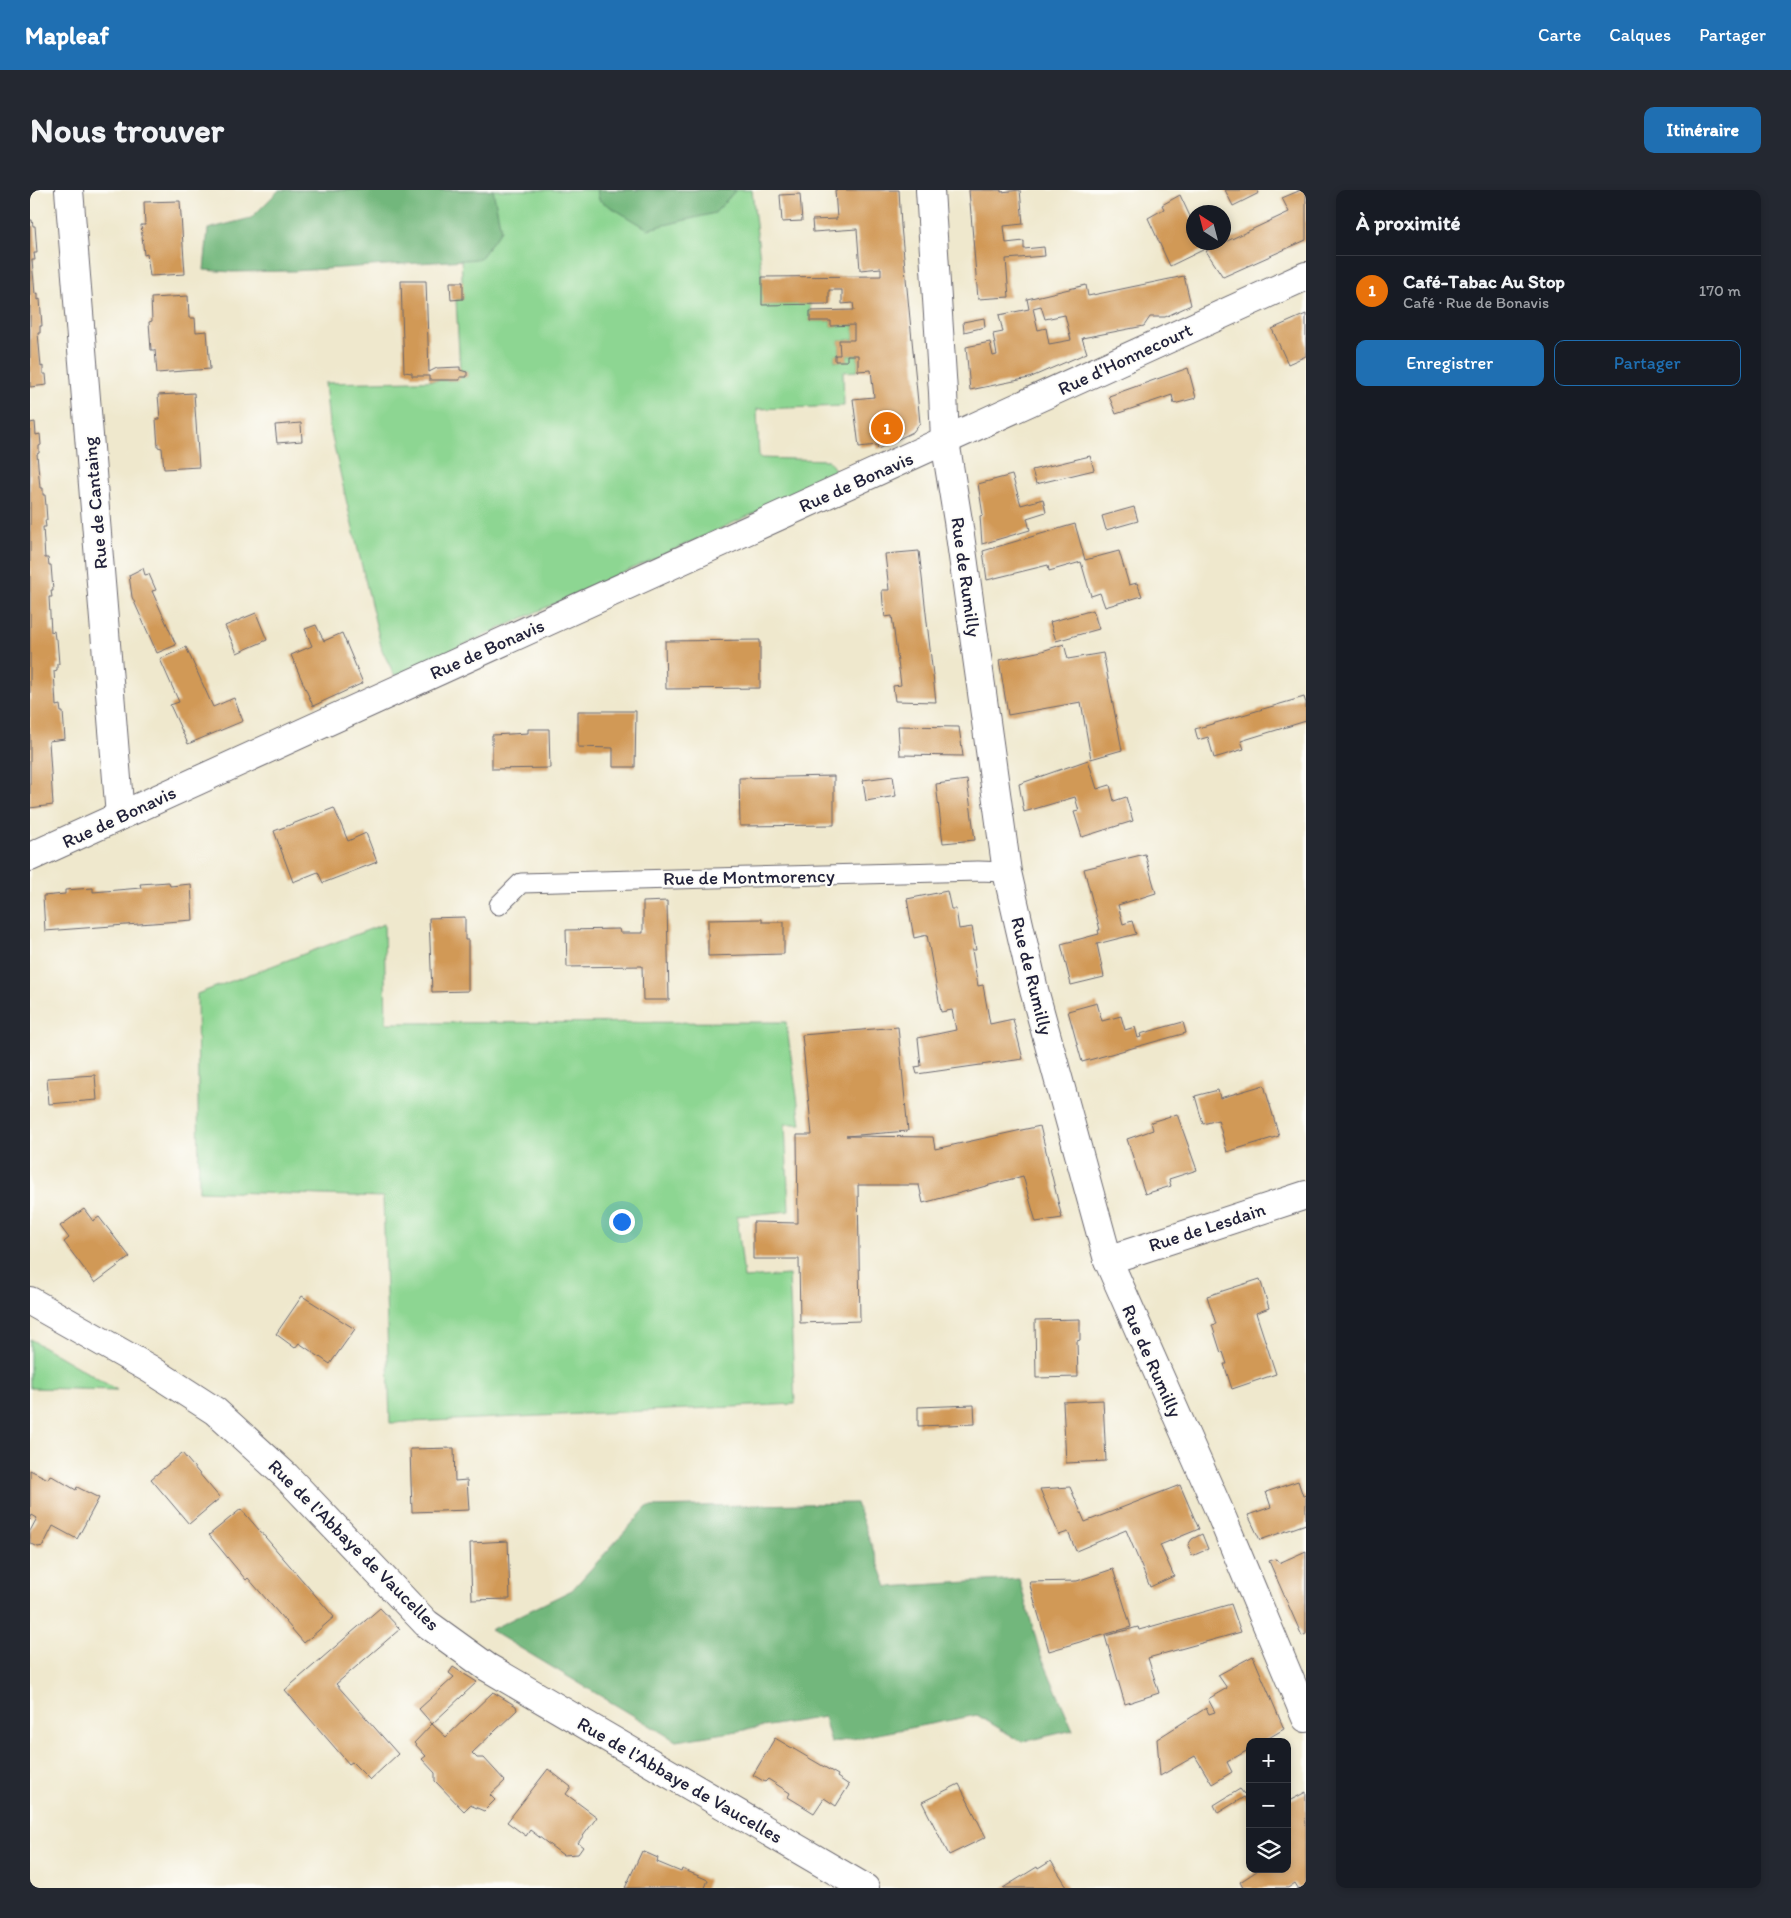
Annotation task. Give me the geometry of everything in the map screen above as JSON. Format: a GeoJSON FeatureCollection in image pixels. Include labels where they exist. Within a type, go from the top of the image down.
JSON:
{"type":"FeatureCollection","features":[{"type":"Feature","properties":{"kind":"street","name":"Rue de Cantaing"},"geometry":{"type":"LineString","coordinates":[[70,190],[120,816]]}},
{"type":"Feature","properties":{"kind":"street","name":"Rue de Rumilly"},"geometry":{"type":"LineString","coordinates":[[930,190],[945,441],[1007,872],[1034,990],[1108,1260],[1218,1508],[1306,1718]]}},
{"type":"Feature","properties":{"kind":"street","name":"Rue d'Honnecourt"},"geometry":{"type":"LineString","coordinates":[[945,441],[1306,276]]}},
{"type":"Feature","properties":{"kind":"street","name":"Rue de Bonavis"},"geometry":{"type":"LineString","coordinates":[[30,857],[945,441]]}},
{"type":"Feature","properties":{"kind":"street","name":"Rue de Lesdain"},"geometry":{"type":"LineString","coordinates":[[1108,1260],[1306,1195]]}},
{"type":"Feature","properties":{"kind":"street","name":"Rue de l'Abbaye de Vaucelles"},"geometry":{"type":"LineString","coordinates":[[30,1300],[150,1369],[215,1411],[286,1476],[426,1623],[487,1667],[864,1888]]}},
{"type":"Feature","properties":{"kind":"lane","name":"Rue de Montmorency"},"geometry":{"type":"LineString","coordinates":[[499,905],[521,883],[978,871],[1007,872]]}},
{"type":"Feature","properties":{"kind":"green space"},"geometry":{"type":"Polygon","coordinates":[[[279,190],[493,190],[501,230],[480,259],[294,271],[232,272],[204,270],[208,229],[251,218],[279,190]]]}},
{"type":"Feature","properties":{"kind":"green space"},"geometry":{"type":"Polygon","coordinates":[[[292,190],[752,190],[762,277],[763,305],[810,304],[810,321],[831,321],[831,326],[854,325],[854,340],[839,340],[840,355],[835,355],[835,361],[847,361],[847,355],[858,355],[858,371],[843,372],[844,406],[757,409],[759,458],[828,460],[839,475],[395,676],[382,650],[348,508],[329,424],[325,383],[459,380],[460,377],[467,377],[467,371],[460,370],[456,300],[463,299],[460,235],[292,190]]]}},
{"type":"Feature","properties":{"kind":"green space"},"geometry":{"type":"Polygon","coordinates":[[[597,190],[736,190],[715,213],[648,229],[599,200],[597,190]]]}},
{"type":"Feature","properties":{"kind":"green space"},"geometry":{"type":"Polygon","coordinates":[[[384,924],[386,1023],[786,1022],[801,1124],[785,1124],[789,1211],[737,1216],[744,1278],[789,1275],[795,1404],[390,1423],[383,1197],[199,1191],[197,994],[384,924]]]}},
{"type":"Feature","properties":{"kind":"green space"},"geometry":{"type":"Polygon","coordinates":[[[30,1339],[117,1390],[30,1388],[30,1339]]]}},
{"type":"Feature","properties":{"kind":"green space"},"geometry":{"type":"Polygon","coordinates":[[[856,1503],[887,1587],[1019,1579],[1040,1653],[1073,1730],[1022,1742],[977,1715],[831,1743],[824,1717],[676,1741],[490,1630],[572,1590],[647,1507],[856,1503]]]}},
{"type":"Feature","properties":{"kind":"building"},"geometry":{"type":"Polygon","coordinates":[[[835,190],[899,190],[920,423],[913,432],[878,449],[877,445],[859,447],[853,399],[874,397],[871,370],[858,371],[858,355],[847,355],[847,361],[835,361],[835,355],[840,355],[839,340],[854,340],[854,325],[831,326],[831,321],[810,321],[810,311],[854,310],[853,303],[842,304],[842,290],[829,290],[829,304],[762,305],[762,277],[881,276],[881,268],[860,270],[857,229],[813,232],[812,220],[837,219],[835,190]]]}},
{"type":"Feature","properties":{"kind":"building"},"geometry":{"type":"Polygon","coordinates":[[[969,190],[1001,190],[1001,192],[1020,190],[1023,224],[1004,226],[1006,243],[1024,241],[1024,249],[1044,247],[1045,256],[1006,259],[1009,297],[978,299],[969,190]]]}},
{"type":"Feature","properties":{"kind":"building"},"geometry":{"type":"Polygon","coordinates":[[[1225,190],[1257,190],[1259,193],[1233,206],[1225,190]]]}},
{"type":"Feature","properties":{"kind":"building"},"geometry":{"type":"Polygon","coordinates":[[[1301,190],[1306,190],[1306,240],[1223,277],[1206,251],[1231,250],[1231,239],[1289,212],[1282,198],[1301,190]]]}},
{"type":"Feature","properties":{"kind":"building"},"geometry":{"type":"Polygon","coordinates":[[[800,194],[802,221],[782,222],[780,195],[800,194]]]}},
{"type":"Feature","properties":{"kind":"building"},"geometry":{"type":"Polygon","coordinates":[[[1180,195],[1186,208],[1186,250],[1203,250],[1170,266],[1148,218],[1164,209],[1162,205],[1180,195]]]}},
{"type":"Feature","properties":{"kind":"building"},"geometry":{"type":"Polygon","coordinates":[[[180,201],[185,274],[150,276],[147,254],[144,255],[141,225],[145,225],[144,202],[180,201]]]}},
{"type":"Feature","properties":{"kind":"building"},"geometry":{"type":"Polygon","coordinates":[[[30,220],[32,220],[33,226],[35,226],[37,253],[34,253],[35,260],[32,260],[35,294],[38,293],[38,300],[40,299],[42,326],[40,326],[40,333],[38,333],[41,367],[43,366],[43,374],[46,374],[47,385],[30,387],[30,220]]]}},
{"type":"Feature","properties":{"kind":"building"},"geometry":{"type":"Polygon","coordinates":[[[1184,276],[1191,305],[1165,317],[1150,317],[1144,326],[1082,338],[1087,353],[1029,378],[970,390],[966,347],[990,342],[993,356],[997,355],[993,334],[1003,332],[999,315],[1029,309],[1027,299],[1086,285],[1088,296],[1184,276]],[[1041,306],[1033,308],[1038,330],[1046,328],[1049,344],[1071,340],[1065,315],[1045,319],[1041,306]]]}},
{"type":"Feature","properties":{"kind":"building"},"geometry":{"type":"Polygon","coordinates":[[[401,281],[426,281],[429,372],[437,368],[460,367],[460,370],[467,372],[467,377],[460,377],[460,380],[429,380],[429,376],[412,376],[412,373],[404,372],[401,281]]]}},
{"type":"Feature","properties":{"kind":"building"},"geometry":{"type":"Polygon","coordinates":[[[450,282],[463,282],[463,299],[451,300],[450,282]]]}},
{"type":"Feature","properties":{"kind":"building"},"geometry":{"type":"Polygon","coordinates":[[[188,296],[189,318],[195,318],[196,332],[207,331],[210,369],[157,373],[155,350],[151,350],[149,322],[152,321],[151,298],[188,296]]]}},
{"type":"Feature","properties":{"kind":"building"},"geometry":{"type":"Polygon","coordinates":[[[1306,314],[1306,356],[1288,364],[1272,329],[1306,314]]]}},
{"type":"Feature","properties":{"kind":"building"},"geometry":{"type":"Polygon","coordinates":[[[984,318],[985,327],[964,332],[963,322],[984,318]]]}},
{"type":"Feature","properties":{"kind":"building"},"geometry":{"type":"Polygon","coordinates":[[[1188,368],[1196,398],[1174,404],[1172,395],[1116,414],[1109,396],[1188,368]]]}},
{"type":"Feature","properties":{"kind":"building"},"geometry":{"type":"Polygon","coordinates":[[[194,393],[199,467],[164,469],[162,448],[158,447],[156,419],[160,419],[158,395],[194,393]]]}},
{"type":"Feature","properties":{"kind":"building"},"geometry":{"type":"Polygon","coordinates":[[[35,422],[36,435],[40,434],[41,445],[37,454],[40,488],[43,488],[46,506],[46,527],[43,527],[45,558],[48,558],[49,565],[51,565],[53,591],[51,591],[52,597],[49,597],[51,632],[54,631],[55,639],[57,639],[59,664],[57,664],[57,670],[54,671],[56,706],[60,705],[61,712],[63,712],[65,739],[49,741],[53,805],[30,808],[30,423],[35,422]]]}},
{"type":"Feature","properties":{"kind":"building"},"geometry":{"type":"Polygon","coordinates":[[[301,423],[302,441],[277,443],[275,425],[301,423]]]}},
{"type":"Feature","properties":{"kind":"building"},"geometry":{"type":"Polygon","coordinates":[[[1090,456],[1094,470],[1036,484],[1032,470],[1090,456]]]}},
{"type":"Feature","properties":{"kind":"building"},"geometry":{"type":"Polygon","coordinates":[[[1012,475],[1021,505],[1043,499],[1046,512],[1027,518],[1030,530],[982,544],[980,516],[983,515],[978,484],[1012,475]]]}},
{"type":"Feature","properties":{"kind":"building"},"geometry":{"type":"Polygon","coordinates":[[[1134,507],[1138,521],[1106,530],[1102,516],[1134,507]]]}},
{"type":"Feature","properties":{"kind":"building"},"geometry":{"type":"Polygon","coordinates":[[[1075,524],[1085,560],[1119,551],[1129,585],[1137,583],[1142,596],[1105,607],[1100,593],[1091,596],[1081,562],[1049,571],[1048,565],[987,580],[983,551],[1075,524]]]}},
{"type":"Feature","properties":{"kind":"building"},"geometry":{"type":"Polygon","coordinates":[[[919,551],[936,702],[895,701],[893,686],[901,685],[892,616],[885,617],[883,604],[882,590],[889,590],[885,554],[919,551]]]}},
{"type":"Feature","properties":{"kind":"building"},"geometry":{"type":"Polygon","coordinates":[[[143,568],[145,575],[149,574],[156,590],[152,591],[176,645],[157,653],[132,597],[129,575],[143,568]]]}},
{"type":"Feature","properties":{"kind":"building"},"geometry":{"type":"Polygon","coordinates":[[[1093,610],[1099,629],[1056,641],[1050,622],[1093,610]]]}},
{"type":"Feature","properties":{"kind":"building"},"geometry":{"type":"Polygon","coordinates":[[[256,613],[267,640],[237,653],[225,626],[256,613]]]}},
{"type":"Feature","properties":{"kind":"building"},"geometry":{"type":"Polygon","coordinates":[[[316,625],[324,641],[342,633],[363,683],[313,706],[291,655],[312,646],[305,629],[316,625]]]}},
{"type":"Feature","properties":{"kind":"building"},"geometry":{"type":"Polygon","coordinates":[[[760,640],[760,688],[666,689],[665,641],[760,640]]]}},
{"type":"Feature","properties":{"kind":"building"},"geometry":{"type":"Polygon","coordinates":[[[1064,644],[1068,659],[1103,653],[1122,750],[1091,759],[1081,702],[1008,715],[999,660],[1042,651],[1064,644]]]}},
{"type":"Feature","properties":{"kind":"building"},"geometry":{"type":"Polygon","coordinates":[[[186,647],[213,707],[234,698],[243,721],[188,744],[170,705],[179,702],[160,659],[186,647]]]}},
{"type":"Feature","properties":{"kind":"building"},"geometry":{"type":"Polygon","coordinates":[[[1304,697],[1306,721],[1241,741],[1244,749],[1214,758],[1208,737],[1198,740],[1195,729],[1304,697]]]}},
{"type":"Feature","properties":{"kind":"building"},"geometry":{"type":"Polygon","coordinates":[[[578,711],[636,711],[635,767],[613,767],[613,748],[578,747],[578,711]]]}},
{"type":"Feature","properties":{"kind":"building"},"geometry":{"type":"Polygon","coordinates":[[[898,726],[959,727],[963,756],[900,755],[898,726]]]}},
{"type":"Feature","properties":{"kind":"building"},"geometry":{"type":"Polygon","coordinates":[[[528,729],[549,729],[550,768],[492,769],[492,735],[528,733],[528,729]]]}},
{"type":"Feature","properties":{"kind":"building"},"geometry":{"type":"Polygon","coordinates":[[[1088,760],[1097,789],[1110,785],[1114,801],[1126,797],[1133,821],[1082,837],[1074,812],[1079,811],[1075,797],[1024,812],[1019,784],[1088,760]]]}},
{"type":"Feature","properties":{"kind":"building"},"geometry":{"type":"Polygon","coordinates":[[[834,776],[834,825],[740,826],[739,778],[834,776]]]}},
{"type":"Feature","properties":{"kind":"building"},"geometry":{"type":"Polygon","coordinates":[[[893,776],[896,796],[866,801],[863,780],[893,776]]]}},
{"type":"Feature","properties":{"kind":"building"},"geometry":{"type":"Polygon","coordinates":[[[967,780],[975,840],[943,843],[936,784],[967,780]]]}},
{"type":"Feature","properties":{"kind":"building"},"geometry":{"type":"Polygon","coordinates":[[[334,808],[348,841],[366,833],[377,862],[323,883],[318,872],[293,882],[274,831],[334,808]]]}},
{"type":"Feature","properties":{"kind":"building"},"geometry":{"type":"Polygon","coordinates":[[[1145,854],[1156,893],[1118,905],[1123,924],[1132,921],[1136,934],[1097,944],[1104,977],[1071,985],[1061,944],[1099,934],[1098,930],[1100,930],[1084,869],[1145,854]]]}},
{"type":"Feature","properties":{"kind":"building"},"geometry":{"type":"Polygon","coordinates":[[[169,882],[170,886],[191,884],[193,920],[45,931],[43,896],[65,894],[65,890],[93,888],[93,892],[141,888],[140,884],[169,882]]]}},
{"type":"Feature","properties":{"kind":"building"},"geometry":{"type":"Polygon","coordinates":[[[947,891],[951,909],[956,909],[959,929],[972,927],[976,950],[972,950],[978,986],[983,985],[990,1024],[1013,1019],[1023,1059],[917,1074],[915,1067],[921,1066],[918,1038],[956,1030],[952,1010],[941,1012],[927,935],[914,938],[907,899],[947,891]]]}},
{"type":"Feature","properties":{"kind":"building"},"geometry":{"type":"Polygon","coordinates":[[[667,901],[669,1000],[643,1000],[642,966],[567,967],[566,930],[619,929],[620,933],[643,933],[643,902],[667,901]]]}},
{"type":"Feature","properties":{"kind":"building"},"geometry":{"type":"Polygon","coordinates":[[[465,917],[465,940],[468,940],[468,991],[432,992],[429,918],[465,917]]]}},
{"type":"Feature","properties":{"kind":"building"},"geometry":{"type":"Polygon","coordinates":[[[762,919],[762,922],[784,922],[784,954],[708,956],[708,920],[762,919]]]}},
{"type":"Feature","properties":{"kind":"building"},"geometry":{"type":"Polygon","coordinates":[[[1097,1003],[1102,1021],[1121,1016],[1125,1030],[1135,1027],[1138,1038],[1141,1037],[1140,1034],[1183,1022],[1186,1033],[1082,1062],[1068,1011],[1097,1003]]]}},
{"type":"Feature","properties":{"kind":"building"},"geometry":{"type":"Polygon","coordinates":[[[898,1027],[908,1131],[846,1136],[933,1137],[935,1149],[1040,1126],[1062,1218],[1036,1222],[1023,1176],[923,1203],[919,1185],[858,1185],[860,1321],[800,1323],[799,1259],[753,1259],[753,1222],[798,1223],[797,1135],[812,1135],[802,1035],[898,1027]]]}},
{"type":"Feature","properties":{"kind":"building"},"geometry":{"type":"Polygon","coordinates":[[[95,1075],[97,1100],[49,1104],[47,1078],[95,1075]]]}},
{"type":"Feature","properties":{"kind":"building"},"geometry":{"type":"Polygon","coordinates":[[[1264,1085],[1279,1136],[1227,1152],[1218,1120],[1203,1124],[1195,1096],[1218,1090],[1220,1098],[1264,1085]]]}},
{"type":"Feature","properties":{"kind":"building"},"geometry":{"type":"Polygon","coordinates":[[[1177,1114],[1197,1170],[1169,1179],[1171,1186],[1145,1194],[1127,1139],[1153,1130],[1151,1122],[1177,1114]]]}},
{"type":"Feature","properties":{"kind":"building"},"geometry":{"type":"Polygon","coordinates":[[[84,1209],[93,1221],[99,1217],[130,1257],[95,1283],[64,1242],[69,1238],[60,1226],[84,1209]]]}},
{"type":"Feature","properties":{"kind":"building"},"geometry":{"type":"Polygon","coordinates":[[[1260,1279],[1269,1308],[1256,1313],[1276,1374],[1232,1389],[1224,1364],[1227,1364],[1223,1352],[1221,1353],[1212,1325],[1216,1324],[1207,1296],[1260,1279]]]}},
{"type":"Feature","properties":{"kind":"building"},"geometry":{"type":"Polygon","coordinates":[[[302,1296],[355,1329],[330,1364],[299,1343],[295,1348],[276,1334],[302,1296]]]}},
{"type":"Feature","properties":{"kind":"building"},"geometry":{"type":"Polygon","coordinates":[[[1080,1319],[1080,1340],[1077,1341],[1078,1377],[1036,1378],[1035,1320],[1080,1319]]]}},
{"type":"Feature","properties":{"kind":"building"},"geometry":{"type":"Polygon","coordinates":[[[1103,1400],[1106,1461],[1066,1463],[1063,1402],[1103,1400]]]}},
{"type":"Feature","properties":{"kind":"building"},"geometry":{"type":"Polygon","coordinates":[[[974,1405],[975,1424],[918,1426],[918,1407],[974,1405]]]}},
{"type":"Feature","properties":{"kind":"building"},"geometry":{"type":"Polygon","coordinates":[[[454,1448],[455,1481],[467,1480],[469,1510],[412,1512],[410,1449],[454,1448]]]}},
{"type":"Feature","properties":{"kind":"building"},"geometry":{"type":"Polygon","coordinates":[[[182,1453],[220,1498],[189,1524],[151,1479],[182,1453]]]}},
{"type":"Feature","properties":{"kind":"building"},"geometry":{"type":"Polygon","coordinates":[[[30,1470],[48,1479],[50,1475],[76,1490],[77,1487],[99,1498],[77,1539],[53,1526],[43,1546],[38,1547],[30,1543],[30,1531],[37,1518],[32,1515],[30,1520],[30,1470]]]}},
{"type":"Feature","properties":{"kind":"building"},"geometry":{"type":"Polygon","coordinates":[[[1298,1481],[1303,1496],[1306,1495],[1306,1524],[1260,1540],[1248,1515],[1271,1507],[1266,1492],[1298,1481]]]}},
{"type":"Feature","properties":{"kind":"building"},"geometry":{"type":"Polygon","coordinates":[[[1180,1485],[1199,1529],[1160,1545],[1174,1576],[1150,1587],[1126,1530],[1076,1551],[1068,1532],[1059,1535],[1040,1489],[1070,1487],[1085,1522],[1180,1485]]]}},
{"type":"Feature","properties":{"kind":"building"},"geometry":{"type":"Polygon","coordinates":[[[241,1509],[334,1617],[304,1643],[248,1578],[246,1580],[209,1535],[241,1509]]]}},
{"type":"Feature","properties":{"kind":"building"},"geometry":{"type":"Polygon","coordinates":[[[1202,1534],[1208,1549],[1192,1556],[1188,1545],[1192,1539],[1202,1534]]]}},
{"type":"Feature","properties":{"kind":"building"},"geometry":{"type":"Polygon","coordinates":[[[508,1541],[510,1599],[472,1600],[470,1543],[508,1541]]]}},
{"type":"Feature","properties":{"kind":"building"},"geometry":{"type":"Polygon","coordinates":[[[1306,1551],[1306,1634],[1302,1636],[1269,1561],[1276,1559],[1279,1563],[1306,1551]]]}},
{"type":"Feature","properties":{"kind":"building"},"geometry":{"type":"Polygon","coordinates":[[[1113,1569],[1131,1627],[1049,1651],[1029,1582],[1077,1581],[1113,1569]]]}},
{"type":"Feature","properties":{"kind":"building"},"geometry":{"type":"Polygon","coordinates":[[[1231,1604],[1241,1632],[1148,1658],[1159,1693],[1125,1704],[1105,1636],[1138,1627],[1139,1630],[1231,1604]]]}},
{"type":"Feature","properties":{"kind":"building"},"geometry":{"type":"Polygon","coordinates":[[[380,1608],[400,1629],[336,1684],[398,1754],[370,1780],[352,1762],[349,1764],[285,1690],[380,1608]]]}},
{"type":"Feature","properties":{"kind":"building"},"geometry":{"type":"Polygon","coordinates":[[[1253,1656],[1284,1729],[1269,1738],[1246,1738],[1246,1751],[1227,1762],[1232,1772],[1212,1784],[1195,1756],[1160,1776],[1157,1739],[1206,1708],[1209,1714],[1215,1712],[1208,1699],[1227,1688],[1218,1675],[1253,1656]]]}},
{"type":"Feature","properties":{"kind":"building"},"geometry":{"type":"Polygon","coordinates":[[[453,1667],[477,1682],[432,1724],[419,1709],[454,1677],[449,1673],[453,1667]]]}},
{"type":"Feature","properties":{"kind":"building"},"geometry":{"type":"Polygon","coordinates":[[[493,1692],[516,1706],[517,1710],[472,1753],[477,1758],[484,1758],[505,1781],[490,1795],[495,1800],[484,1811],[470,1805],[464,1811],[435,1781],[435,1773],[422,1759],[426,1756],[414,1743],[432,1724],[446,1737],[493,1692]]]}},
{"type":"Feature","properties":{"kind":"building"},"geometry":{"type":"Polygon","coordinates":[[[775,1738],[838,1775],[837,1777],[849,1785],[836,1806],[824,1798],[814,1813],[788,1797],[790,1793],[768,1779],[765,1782],[753,1775],[775,1738]]]}},
{"type":"Feature","properties":{"kind":"building"},"geometry":{"type":"Polygon","coordinates":[[[548,1769],[571,1787],[566,1794],[597,1817],[578,1843],[583,1847],[578,1854],[563,1855],[530,1830],[526,1836],[507,1822],[548,1769]]]}},
{"type":"Feature","properties":{"kind":"building"},"geometry":{"type":"Polygon","coordinates":[[[959,1784],[986,1837],[949,1855],[922,1802],[959,1784]]]}},
{"type":"Feature","properties":{"kind":"building"},"geometry":{"type":"Polygon","coordinates":[[[1240,1789],[1244,1794],[1246,1793],[1246,1800],[1244,1797],[1218,1813],[1214,1805],[1240,1789]]]}},
{"type":"Feature","properties":{"kind":"building"},"geometry":{"type":"Polygon","coordinates":[[[1306,1792],[1306,1888],[1298,1888],[1295,1883],[1288,1888],[1243,1888],[1240,1882],[1254,1873],[1291,1873],[1291,1800],[1306,1792]]]}},
{"type":"Feature","properties":{"kind":"building"},"geometry":{"type":"Polygon","coordinates":[[[642,1851],[658,1858],[657,1862],[681,1872],[682,1869],[708,1880],[705,1888],[625,1888],[642,1851]]]}},
{"type":"Feature","properties":{"kind":"building"},"geometry":{"type":"Polygon","coordinates":[[[1051,1861],[1068,1888],[1003,1888],[1037,1867],[1038,1869],[1051,1861]]]}},
{"type":"Feature","properties":{"kind":"place","name":"Café-Tabac Au Stop"},"geometry":{"type":"Point","coordinates":[887,428]}}]}
